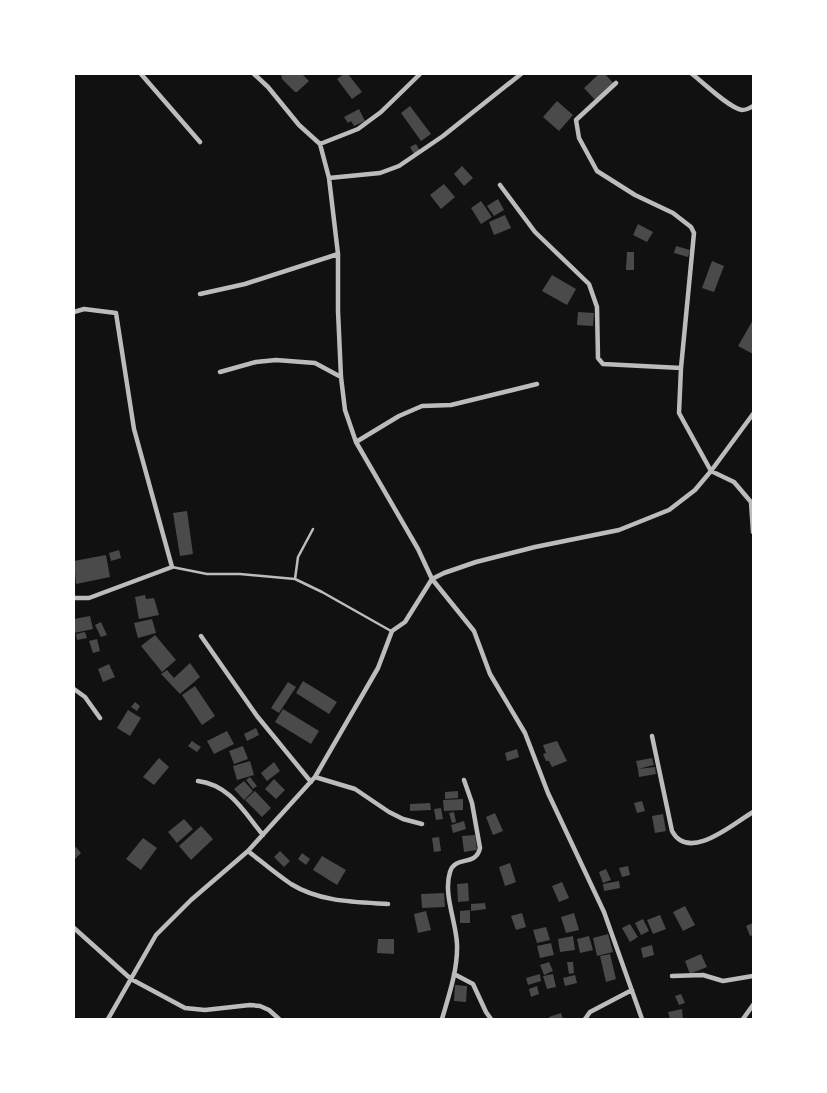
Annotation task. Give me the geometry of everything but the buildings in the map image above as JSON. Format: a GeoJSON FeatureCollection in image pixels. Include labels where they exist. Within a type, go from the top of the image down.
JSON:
{"type":"FeatureCollection","features":[{"type":"Feature","properties":{"kind":"street"},"geometry":{"type":"LineString","coordinates":[[141,74],[200,142]]}},
{"type":"Feature","properties":{"kind":"street"},"geometry":{"type":"LineString","coordinates":[[254,74],[268,87],[299,125],[320,144],[330,178],[338,254],[341,377],[345,410],[356,442],[418,549],[432,579],[474,631],[490,674],[525,733],[548,793],[604,912],[642,1019]]}},
{"type":"Feature","properties":{"kind":"street"},"geometry":{"type":"LineString","coordinates":[[320,144],[358,130],[381,112],[420,74]]}},
{"type":"Feature","properties":{"kind":"street"},"geometry":{"type":"LineString","coordinates":[[330,178],[380,173],[399,166],[443,136],[521,74]]}},
{"type":"Feature","properties":{"kind":"street"},"geometry":{"type":"LineString","coordinates":[[692,74],[740,110],[748,110],[753,106]]}},
{"type":"Feature","properties":{"kind":"street"},"geometry":{"type":"LineString","coordinates":[[616,83],[576,120],[579,138],[597,171],[634,194],[673,214],[691,227],[694,233],[681,368],[680,414],[711,471],[734,482],[751,502],[753,532]]}},
{"type":"Feature","properties":{"kind":"street"},"geometry":{"type":"LineString","coordinates":[[500,185],[535,232],[589,284],[597,307],[598,358],[603,364],[681,368]]}},
{"type":"Feature","properties":{"kind":"street"},"geometry":{"type":"LineString","coordinates":[[200,294],[245,284],[338,254]]}},
{"type":"Feature","properties":{"kind":"street"},"geometry":{"type":"LineString","coordinates":[[74,312],[84,309],[116,314],[134,429],[172,567],[89,598],[74,598]]}},
{"type":"Feature","properties":{"kind":"street"},"geometry":{"type":"LineString","coordinates":[[220,372],[256,362],[276,360],[315,363],[341,377]]}},
{"type":"Feature","properties":{"kind":"street"},"geometry":{"type":"LineString","coordinates":[[356,442],[399,416],[422,406],[451,405],[537,384]]}},
{"type":"Feature","properties":{"kind":"street"},"geometry":{"type":"LineString","coordinates":[[108,1019],[156,935],[191,900],[248,851],[315,777],[378,668],[392,631],[404,622],[432,579],[476,562],[534,547],[619,530],[644,522],[669,510],[695,490],[753,414]]}},
{"type":"Feature","properties":{"kind":"street"},"geometry":{"type":"LineString","coordinates":[[200,636],[257,716],[311,782]]}},
{"type":"Feature","properties":{"kind":"street"},"geometry":{"type":"LineString","coordinates":[[74,689],[85,697],[100,718]]}},
{"type":"Feature","properties":{"kind":"street"},"geometry":{"type":"LineString","coordinates":[[652,736],[672,832],[676,839],[681,842],[697,843],[714,837],[753,812]]}},
{"type":"Feature","properties":{"kind":"street"},"geometry":{"type":"LineString","coordinates":[[315,777],[356,789],[389,812],[422,824]]}},
{"type":"Feature","properties":{"kind":"street"},"geometry":{"type":"LineString","coordinates":[[442,1019],[454,974],[457,944],[449,892],[449,873],[457,863],[476,858],[480,848],[472,802],[464,780]]}},
{"type":"Feature","properties":{"kind":"street"},"geometry":{"type":"LineString","coordinates":[[198,781],[210,783],[223,790],[234,800],[263,835]]}},
{"type":"Feature","properties":{"kind":"street"},"geometry":{"type":"LineString","coordinates":[[248,851],[292,884],[313,894],[332,900],[388,904]]}},
{"type":"Feature","properties":{"kind":"street"},"geometry":{"type":"LineString","coordinates":[[74,928],[131,979],[185,1008],[205,1010],[250,1005],[260,1006],[269,1010],[279,1019]]}},
{"type":"Feature","properties":{"kind":"street"},"geometry":{"type":"LineString","coordinates":[[454,974],[473,984],[491,1019]]}},
{"type":"Feature","properties":{"kind":"street"},"geometry":{"type":"LineString","coordinates":[[672,976],[702,975],[723,981],[753,976]]}},
{"type":"Feature","properties":{"kind":"street"},"geometry":{"type":"LineString","coordinates":[[585,1019],[590,1012],[632,990]]}},
{"type":"Feature","properties":{"kind":"street"},"geometry":{"type":"LineString","coordinates":[[743,1019],[753,1005]]}},
{"type":"Feature","properties":{"kind":"lane"},"geometry":{"type":"LineString","coordinates":[[295,580],[298,557],[313,529]]}},
{"type":"Feature","properties":{"kind":"lane"},"geometry":{"type":"LineString","coordinates":[[172,567],[207,574],[240,574],[295,580],[322,592],[392,631]]}}]}
